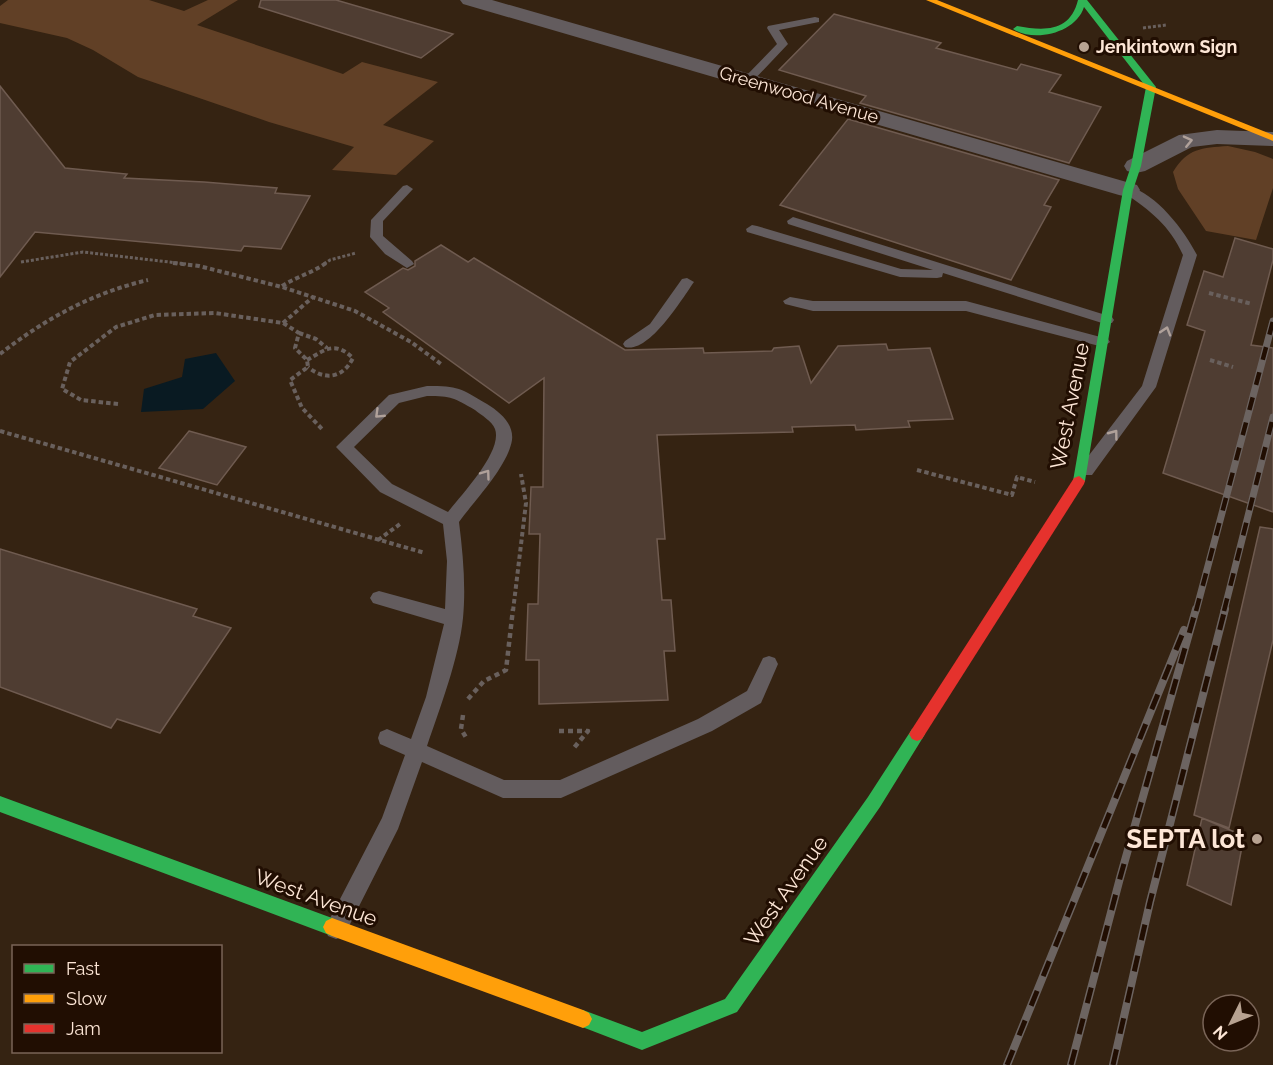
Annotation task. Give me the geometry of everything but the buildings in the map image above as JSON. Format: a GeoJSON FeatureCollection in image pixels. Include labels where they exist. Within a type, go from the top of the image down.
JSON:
{"type":"FeatureCollection","features":[{"type":"Feature","properties":{"kind":"street","name":"Greenwood Avenue"},"geometry":{"type":"LineString","coordinates":[[470,0],[1128,190]]}},
{"type":"Feature","properties":{"kind":"street"},"geometry":{"type":"LineString","coordinates":[[930,0],[1273,138]]}},
{"type":"Feature","properties":{"kind":"street"},"geometry":{"type":"LineString","coordinates":[[983,20],[1023,30],[1058,28],[1071,22],[1080,14],[1083,0]]}},
{"type":"Feature","properties":{"kind":"street"},"geometry":{"type":"LineString","coordinates":[[1083,0],[1151,87]]}},
{"type":"Feature","properties":{"kind":"street","name":"West Avenue"},"geometry":{"type":"LineString","coordinates":[[0,804],[642,1041],[731,1006],[874,802],[1079,480],[1128,190],[1136,166],[1151,87]]}},
{"type":"Feature","properties":{"kind":"street"},"geometry":{"type":"LineString","coordinates":[[1136,166],[1187,140],[1217,137],[1273,138]]}},
{"type":"Feature","properties":{"kind":"lane"},"geometry":{"type":"LineString","coordinates":[[747,81],[783,44],[771,28],[815,20]]}},
{"type":"Feature","properties":{"kind":"lane"},"geometry":{"type":"LineString","coordinates":[[407,189],[377,220],[376,237],[407,264]]}},
{"type":"Feature","properties":{"kind":"lane"},"geometry":{"type":"LineString","coordinates":[[1079,480],[1149,387],[1190,255],[1182,236],[1164,214],[1128,190]]}},
{"type":"Feature","properties":{"kind":"lane"},"geometry":{"type":"LineString","coordinates":[[793,221],[1107,320]]}},
{"type":"Feature","properties":{"kind":"lane"},"geometry":{"type":"LineString","coordinates":[[752,229],[900,273],[957,274]]}},
{"type":"Feature","properties":{"kind":"lane"},"geometry":{"type":"LineString","coordinates":[[630,344],[656,327],[687,282]]}},
{"type":"Feature","properties":{"kind":"lane"},"geometry":{"type":"LineString","coordinates":[[790,301],[813,306],[966,306],[1103,342]]}},
{"type":"Feature","properties":{"kind":"lane"},"geometry":{"type":"LineString","coordinates":[[336,928],[391,822],[415,748],[435,697],[454,619],[451,521],[496,460],[504,440],[502,425],[487,411],[454,391],[427,391],[394,399],[344,447],[386,488],[451,521]]}},
{"type":"Feature","properties":{"kind":"lane"},"geometry":{"type":"LineString","coordinates":[[379,598],[454,619]]}},
{"type":"Feature","properties":{"kind":"lane"},"geometry":{"type":"LineString","coordinates":[[387,738],[415,748],[503,789],[561,789],[705,725],[754,697],[769,664]]}},
{"type":"Feature","properties":{"kind":"path"},"geometry":{"type":"LineString","coordinates":[[1134,29],[1166,25]]}},
{"type":"Feature","properties":{"kind":"path"},"geometry":{"type":"LineString","coordinates":[[282,287],[294,278],[311,273],[330,260],[365,250],[390,251]]}},
{"type":"Feature","properties":{"kind":"path"},"geometry":{"type":"LineString","coordinates":[[0,354],[30,331],[88,298],[124,285],[148,280]]}},
{"type":"Feature","properties":{"kind":"path"},"geometry":{"type":"LineString","coordinates":[[1209,293],[1252,304]]}},
{"type":"Feature","properties":{"kind":"path"},"geometry":{"type":"LineString","coordinates":[[283,323],[313,297]]}},
{"type":"Feature","properties":{"kind":"path"},"geometry":{"type":"LineString","coordinates":[[118,404],[87,402],[68,395],[62,389],[70,362],[116,327],[155,315],[215,313],[283,323],[299,333],[316,339],[327,348]]}},
{"type":"Feature","properties":{"kind":"path"},"geometry":{"type":"LineString","coordinates":[[299,333],[295,348],[307,360],[308,367]]}},
{"type":"Feature","properties":{"kind":"path"},"geometry":{"type":"LineString","coordinates":[[307,360],[327,348],[343,349],[353,358],[349,368],[338,376],[325,377],[308,367]]}},
{"type":"Feature","properties":{"kind":"path"},"geometry":{"type":"LineString","coordinates":[[1210,360],[1233,368]]}},
{"type":"Feature","properties":{"kind":"path"},"geometry":{"type":"LineString","coordinates":[[308,367],[291,380],[294,397],[306,416],[344,447]]}},
{"type":"Feature","properties":{"kind":"path"},"geometry":{"type":"LineString","coordinates":[[0,431],[454,561]]}},
{"type":"Feature","properties":{"kind":"path"},"geometry":{"type":"LineString","coordinates":[[917,470],[1012,495],[1017,477],[1044,484]]}},
{"type":"Feature","properties":{"kind":"shaded area"},"geometry":{"type":"Polygon","coordinates":[[[8,0],[149,0],[184,11],[208,0],[238,0],[197,25],[343,74],[362,62],[438,82],[383,125],[434,141],[396,175],[332,170],[354,147],[269,122],[138,77],[93,50],[67,38],[0,23],[0,6],[8,0]]]}},
{"type":"Feature","properties":{"kind":"shaded area"},"geometry":{"type":"Polygon","coordinates":[[[1228,146],[1273,159],[1273,188],[1256,240],[1206,231],[1178,189],[1173,172],[1184,158],[1203,149],[1228,146]]]}},
{"type":"Feature","properties":{"kind":"water"},"geometry":{"type":"Polygon","coordinates":[[[216,353],[235,381],[203,409],[141,412],[144,389],[182,377],[185,359],[216,353]]]}},
{"type":"Feature","properties":{"kind":"railway"},"geometry":{"type":"LineString","coordinates":[[1196,611],[1273,321]]}},
{"type":"Feature","properties":{"kind":"railway"},"geometry":{"type":"LineString","coordinates":[[1224,611],[1273,417]]}},
{"type":"Feature","properties":{"kind":"railway"},"geometry":{"type":"LineString","coordinates":[[1071,1065],[1120,878],[1196,609]]}},
{"type":"Feature","properties":{"kind":"railway"},"geometry":{"type":"LineString","coordinates":[[1113,1065],[1150,902],[1225,609]]}},
{"type":"Feature","properties":{"kind":"railway"},"geometry":{"type":"LineString","coordinates":[[1007,1065],[1184,630]]}},
{"type":"Feature","properties":{"kind":"traffic: fast"},"geometry":{"type":"LineString","coordinates":[[1017,29],[1048,31],[1067,25],[1074,20],[1082,0]]}},
{"type":"Feature","properties":{"kind":"traffic: fast"},"geometry":{"type":"LineString","coordinates":[[1083,0],[1151,87]]}},
{"type":"Feature","properties":{"kind":"traffic: fast"},"geometry":{"type":"LineString","coordinates":[[1079,481],[1128,190],[1136,166],[1151,87]]}},
{"type":"Feature","properties":{"kind":"traffic: fast"},"geometry":{"type":"LineString","coordinates":[[583,1019],[642,1041],[731,1006],[874,802],[917,734]]}},
{"type":"Feature","properties":{"kind":"traffic: fast"},"geometry":{"type":"LineString","coordinates":[[0,804],[332,927]]}},
{"type":"Feature","properties":{"kind":"traffic: slow"},"geometry":{"type":"LineString","coordinates":[[930,0],[1273,138]]}},
{"type":"Feature","properties":{"kind":"traffic: slow"},"geometry":{"type":"LineString","coordinates":[[332,927],[583,1019]]}},
{"type":"Feature","properties":{"kind":"traffic: jam"},"geometry":{"type":"LineString","coordinates":[[917,734],[1079,481]]}},
{"type":"Feature","properties":{"kind":"place","name":"Jenkintown Sign"},"geometry":{"type":"Point","coordinates":[1084,47]}},
{"type":"Feature","properties":{"kind":"place","name":"SEPTA lot"},"geometry":{"type":"Point","coordinates":[1257,839]}}]}
